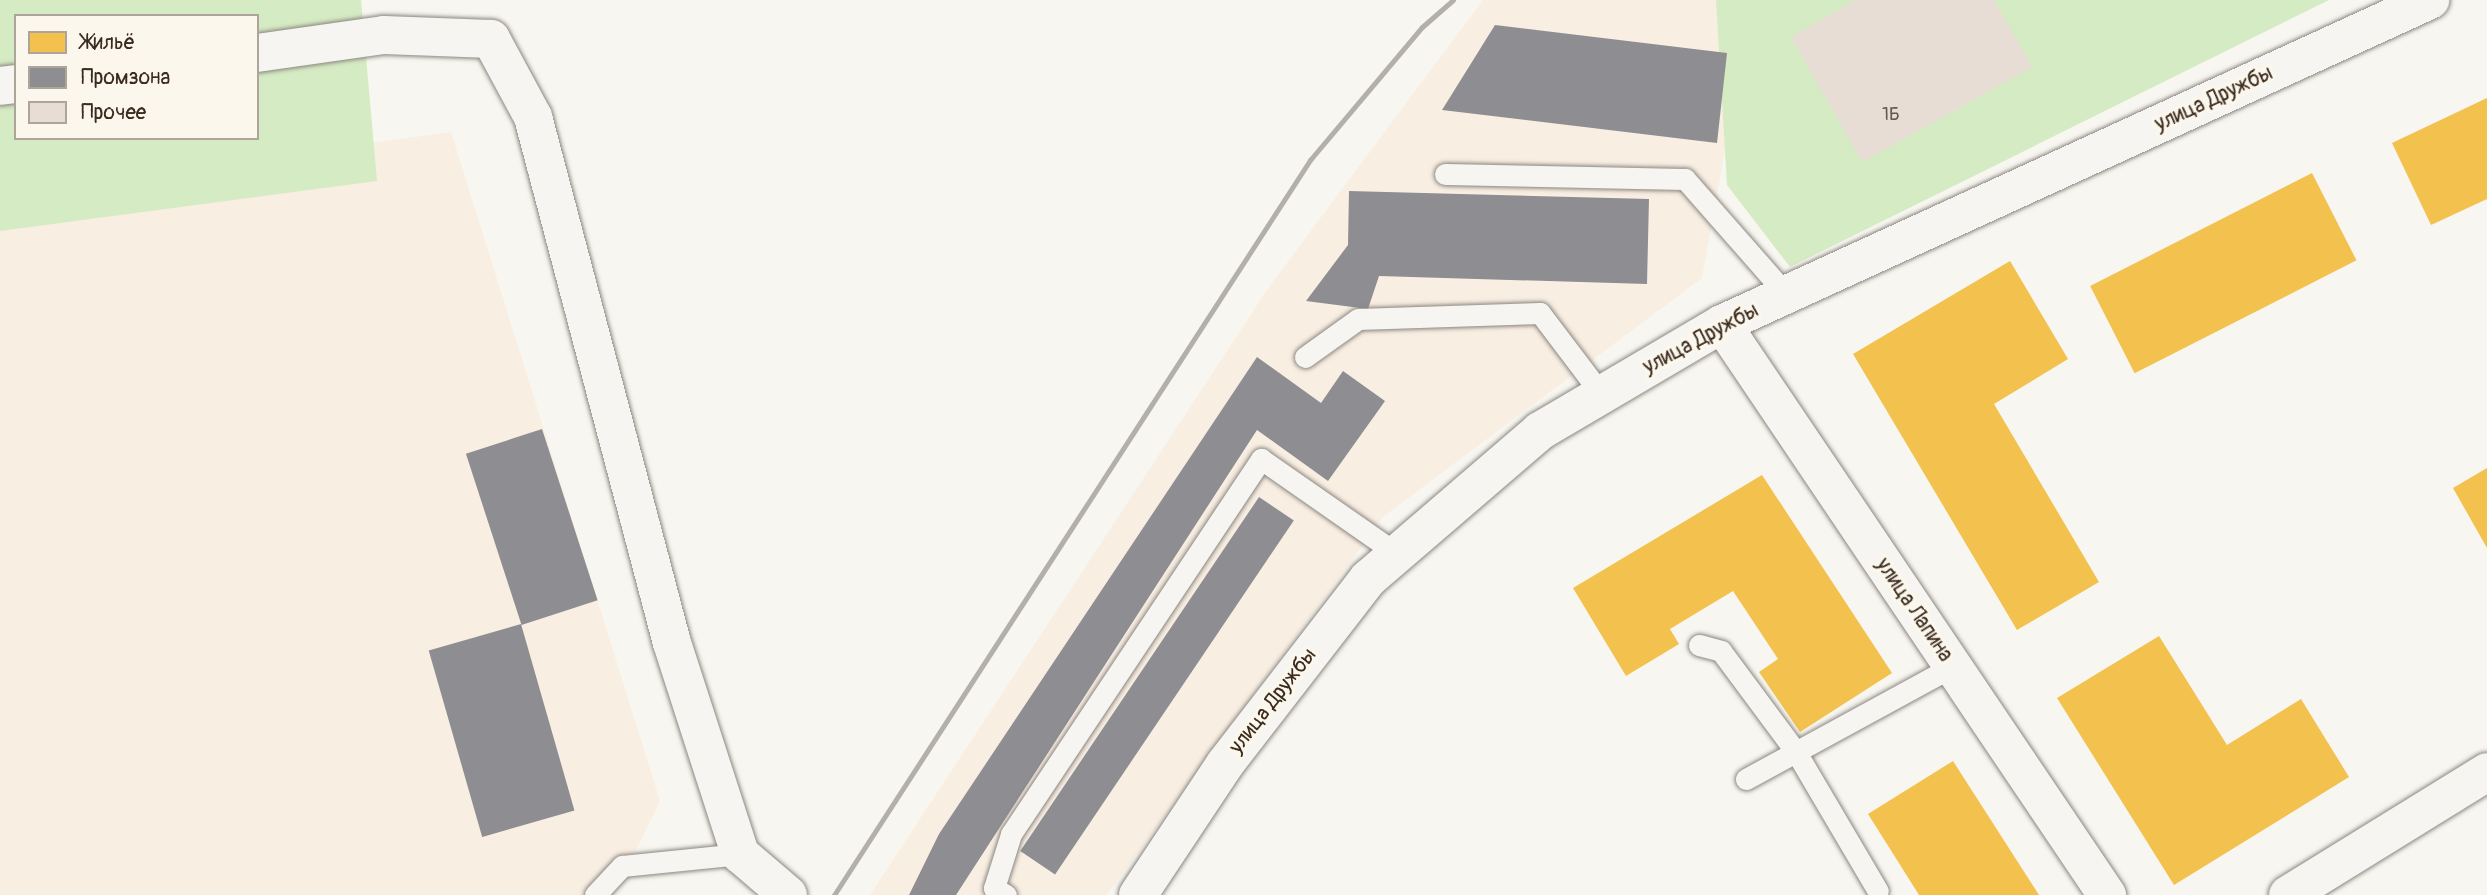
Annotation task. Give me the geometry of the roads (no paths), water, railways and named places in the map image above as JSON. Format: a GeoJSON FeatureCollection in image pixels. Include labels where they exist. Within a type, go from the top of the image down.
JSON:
{"type":"FeatureCollection","features":[{"type":"Feature","properties":{"kind":"street","name":"улица Дружбы"},"geometry":{"type":"LineString","coordinates":[[1138,895],[1225,764],[1368,579],[1540,431],[1722,324],[2430,0]]}},
{"type":"Feature","properties":{"kind":"street"},"geometry":{"type":"LineString","coordinates":[[259,53],[384,35],[491,38],[533,117],[672,643],[740,854],[789,895]]}},
{"type":"Feature","properties":{"kind":"street","name":"улица Лапина"},"geometry":{"type":"LineString","coordinates":[[1722,324],[2107,895]]}},
{"type":"Feature","properties":{"kind":"street"},"geometry":{"type":"LineString","coordinates":[[2288,895],[2487,772]]}},
{"type":"Feature","properties":{"kind":"lane"},"geometry":{"type":"LineString","coordinates":[[1445,174],[1685,179],[1787,295]]}},
{"type":"Feature","properties":{"kind":"lane"},"geometry":{"type":"LineString","coordinates":[[1305,357],[1358,319],[1540,313],[1602,395]]}},
{"type":"Feature","properties":{"kind":"lane"},"geometry":{"type":"LineString","coordinates":[[1006,895],[994,888],[1011,834],[1261,459],[1397,554]]}},
{"type":"Feature","properties":{"kind":"lane"},"geometry":{"type":"LineString","coordinates":[[1699,645],[1721,651],[1796,752],[1878,891]]}},
{"type":"Feature","properties":{"kind":"lane"},"geometry":{"type":"LineString","coordinates":[[1746,779],[1953,666]]}},
{"type":"Feature","properties":{"kind":"lane"},"geometry":{"type":"LineString","coordinates":[[594,895],[622,866],[740,854]]}},
{"type":"Feature","properties":{"kind":"railway"},"geometry":{"type":"LineString","coordinates":[[834,895],[1310,160],[1422,27],[1453,0]]}}]}
